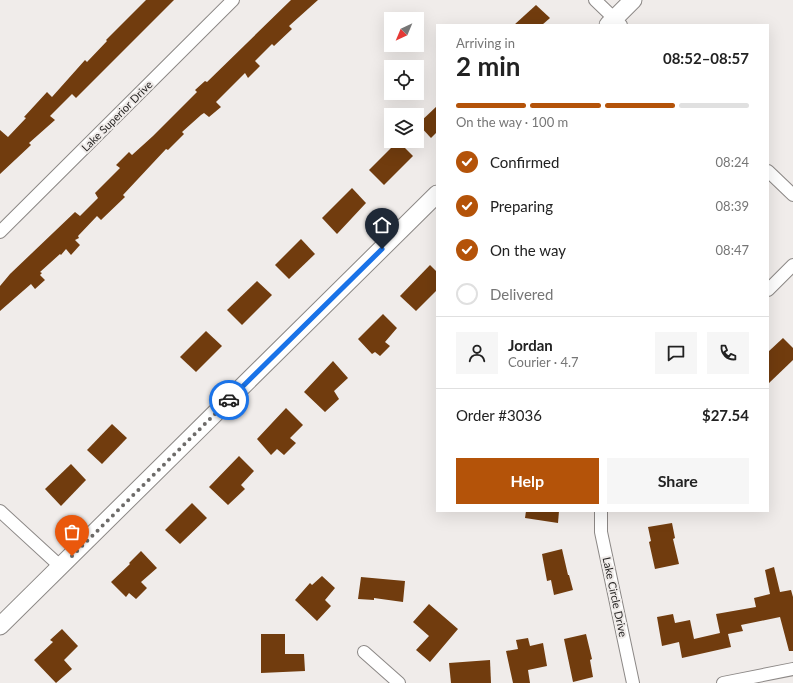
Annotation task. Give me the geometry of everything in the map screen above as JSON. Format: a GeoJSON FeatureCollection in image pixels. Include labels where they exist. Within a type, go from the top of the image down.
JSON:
{"type":"FeatureCollection","features":[{"type":"Feature","properties":{"kind":"street","name":"Lake Superior Drive"},"geometry":{"type":"LineString","coordinates":[[0,232],[233,0]]}},
{"type":"Feature","properties":{"kind":"street"},"geometry":{"type":"LineString","coordinates":[[595,0],[614,23],[633,0]]}},
{"type":"Feature","properties":{"kind":"street"},"geometry":{"type":"LineString","coordinates":[[769,171],[793,195]]}},
{"type":"Feature","properties":{"kind":"street"},"geometry":{"type":"LineString","coordinates":[[0,626],[436,195]]}},
{"type":"Feature","properties":{"kind":"street"},"geometry":{"type":"LineString","coordinates":[[769,289],[793,265]]}},
{"type":"Feature","properties":{"kind":"street"},"geometry":{"type":"LineString","coordinates":[[0,511],[61,567]]}},
{"type":"Feature","properties":{"kind":"street","name":"Lake Circle Drive"},"geometry":{"type":"LineString","coordinates":[[601,512],[602,532],[633,683]]}},
{"type":"Feature","properties":{"kind":"street"},"geometry":{"type":"LineString","coordinates":[[364,652],[399,683]]}},
{"type":"Feature","properties":{"kind":"street"},"geometry":{"type":"LineString","coordinates":[[723,683],[793,669]]}},
{"type":"Feature","properties":{"kind":"building"},"geometry":{"type":"Polygon","coordinates":[[[146,0],[174,0],[76,98],[72,94],[50,116],[55,120],[29,143],[31,145],[0,174],[0,130],[8,137],[47,92],[52,97],[85,60],[87,62],[107,41],[106,40],[146,0]]]}},
{"type":"Feature","properties":{"kind":"building"},"geometry":{"type":"Polygon","coordinates":[[[291,0],[318,0],[289,26],[292,29],[274,46],[272,44],[255,61],[260,66],[248,78],[245,73],[216,102],[221,107],[209,117],[204,113],[201,115],[182,132],[184,134],[168,150],[166,149],[123,195],[125,197],[101,220],[97,216],[78,236],[79,238],[75,240],[80,245],[71,255],[66,249],[40,272],[42,273],[40,275],[45,280],[35,289],[31,284],[0,311],[0,286],[10,274],[75,212],[80,216],[98,198],[95,193],[120,168],[116,165],[129,152],[132,155],[153,136],[197,92],[195,90],[205,81],[207,82],[291,0]]]}},
{"type":"Feature","properties":{"kind":"building"},"geometry":{"type":"Polygon","coordinates":[[[536,5],[550,18],[543,24],[515,24],[536,5]]]}},
{"type":"Feature","properties":{"kind":"building"},"geometry":{"type":"Polygon","coordinates":[[[436,107],[436,133],[431,138],[424,130],[424,118],[436,107]]]}},
{"type":"Feature","properties":{"kind":"building"},"geometry":{"type":"Polygon","coordinates":[[[391,148],[405,148],[413,156],[384,185],[369,170],[391,148]]]}},
{"type":"Feature","properties":{"kind":"building"},"geometry":{"type":"Polygon","coordinates":[[[352,188],[366,203],[337,234],[322,218],[352,188]]]}},
{"type":"Feature","properties":{"kind":"building"},"geometry":{"type":"Polygon","coordinates":[[[301,239],[315,254],[289,279],[275,265],[301,239]]]}},
{"type":"Feature","properties":{"kind":"building"},"geometry":{"type":"Polygon","coordinates":[[[430,265],[436,271],[436,291],[416,311],[400,296],[430,265]]]}},
{"type":"Feature","properties":{"kind":"building"},"geometry":{"type":"Polygon","coordinates":[[[257,281],[272,295],[242,325],[227,310],[257,281]]]}},
{"type":"Feature","properties":{"kind":"building"},"geometry":{"type":"Polygon","coordinates":[[[383,314],[397,328],[385,342],[390,346],[380,356],[375,352],[372,354],[358,339],[383,314]]]}},
{"type":"Feature","properties":{"kind":"building"},"geometry":{"type":"Polygon","coordinates":[[[206,331],[222,346],[196,372],[180,357],[206,331]]]}},
{"type":"Feature","properties":{"kind":"building"},"geometry":{"type":"Polygon","coordinates":[[[783,338],[793,348],[793,360],[769,383],[769,351],[783,338]]]}},
{"type":"Feature","properties":{"kind":"building"},"geometry":{"type":"Polygon","coordinates":[[[333,361],[348,378],[334,391],[339,399],[325,412],[304,392],[333,361]]]}},
{"type":"Feature","properties":{"kind":"building"},"geometry":{"type":"Polygon","coordinates":[[[286,408],[303,425],[290,438],[296,443],[284,455],[277,449],[271,455],[257,439],[286,408]]]}},
{"type":"Feature","properties":{"kind":"building"},"geometry":{"type":"Polygon","coordinates":[[[112,424],[127,438],[102,464],[87,450],[112,424]]]}},
{"type":"Feature","properties":{"kind":"building"},"geometry":{"type":"Polygon","coordinates":[[[239,456],[254,471],[241,485],[245,489],[228,505],[209,487],[239,456]]]}},
{"type":"Feature","properties":{"kind":"building"},"geometry":{"type":"Polygon","coordinates":[[[71,464],[86,480],[61,506],[45,489],[71,464]]]}},
{"type":"Feature","properties":{"kind":"building"},"geometry":{"type":"Polygon","coordinates":[[[192,503],[207,518],[180,544],[165,530],[192,503]]]}},
{"type":"Feature","properties":{"kind":"building"},"geometry":{"type":"Polygon","coordinates":[[[526,512],[559,512],[558,523],[525,518],[526,512]]]}},
{"type":"Feature","properties":{"kind":"building"},"geometry":{"type":"Polygon","coordinates":[[[672,523],[675,538],[673,539],[679,564],[655,569],[649,542],[651,541],[648,527],[672,523]]]}},
{"type":"Feature","properties":{"kind":"building"},"geometry":{"type":"Polygon","coordinates":[[[562,549],[573,590],[554,595],[551,580],[547,581],[542,554],[562,549]]]}},
{"type":"Feature","properties":{"kind":"building"},"geometry":{"type":"Polygon","coordinates":[[[141,551],[157,568],[141,582],[147,588],[136,599],[129,593],[126,597],[111,582],[141,551]]]}},
{"type":"Feature","properties":{"kind":"building"},"geometry":{"type":"Polygon","coordinates":[[[774,567],[780,592],[791,590],[793,597],[793,651],[789,651],[780,617],[741,625],[743,631],[728,634],[731,647],[682,658],[679,642],[662,646],[657,617],[673,614],[675,623],[690,620],[694,639],[720,633],[716,614],[756,607],[754,598],[770,594],[765,570],[774,567]]]}},
{"type":"Feature","properties":{"kind":"building"},"geometry":{"type":"Polygon","coordinates":[[[322,576],[335,588],[325,600],[331,606],[317,621],[295,600],[310,583],[312,585],[322,576]]]}},
{"type":"Feature","properties":{"kind":"building"},"geometry":{"type":"Polygon","coordinates":[[[361,577],[405,581],[403,602],[374,598],[374,600],[358,599],[361,577]]]}},
{"type":"Feature","properties":{"kind":"building"},"geometry":{"type":"Polygon","coordinates":[[[429,604],[458,629],[430,662],[416,650],[429,636],[413,622],[429,604]]]}},
{"type":"Feature","properties":{"kind":"building"},"geometry":{"type":"Polygon","coordinates":[[[62,629],[78,646],[64,660],[72,669],[56,683],[34,660],[53,642],[50,640],[62,629]]]}},
{"type":"Feature","properties":{"kind":"building"},"geometry":{"type":"Polygon","coordinates":[[[261,634],[285,634],[285,654],[304,654],[305,671],[261,673],[261,634]]]}},
{"type":"Feature","properties":{"kind":"building"},"geometry":{"type":"Polygon","coordinates":[[[586,634],[592,659],[590,660],[593,677],[573,682],[564,639],[586,634]]]}},
{"type":"Feature","properties":{"kind":"building"},"geometry":{"type":"Polygon","coordinates":[[[528,638],[530,646],[543,643],[547,666],[528,670],[530,683],[513,683],[506,651],[518,649],[516,640],[528,638]]]}},
{"type":"Feature","properties":{"kind":"building"},"geometry":{"type":"Polygon","coordinates":[[[490,660],[491,683],[451,683],[449,663],[490,660]]]}},
{"type":"Feature","properties":{"kind":"way so far"},"geometry":{"type":"LineString","coordinates":[[72,556],[229,400]]}},
{"type":"Feature","properties":{"kind":"route"},"geometry":{"type":"LineString","coordinates":[[229,400],[382,249]]}}]}
